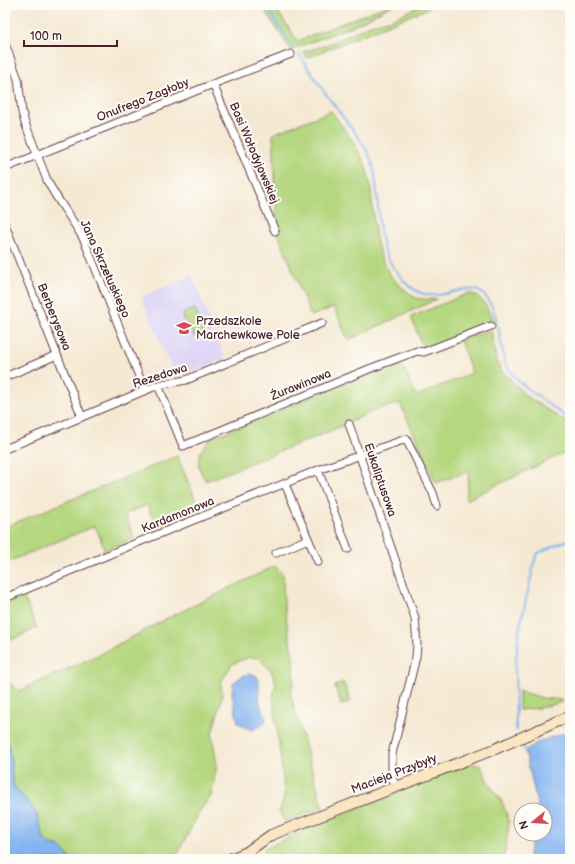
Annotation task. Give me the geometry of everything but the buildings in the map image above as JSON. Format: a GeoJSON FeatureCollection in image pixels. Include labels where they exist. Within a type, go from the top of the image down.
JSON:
{"type":"FeatureCollection","features":[{"type":"Feature","properties":{"kind":"street","name":"Jana Skrzetuskiego"},"geometry":{"type":"LineString","coordinates":[[5,44],[18,79],[22,112],[25,123],[51,188],[84,240],[145,391]]}},
{"type":"Feature","properties":{"kind":"street","name":"Onufrego Zagłoby"},"geometry":{"type":"LineString","coordinates":[[5,168],[291,54]]}},
{"type":"Feature","properties":{"kind":"street","name":"Basi Wołodyjowskiej"},"geometry":{"type":"LineString","coordinates":[[213,84],[275,231]]}},
{"type":"Feature","properties":{"kind":"street","name":"Berberysowa"},"geometry":{"type":"LineString","coordinates":[[5,225],[82,417]]}},
{"type":"Feature","properties":{"kind":"street","name":"Rezedowa"},"geometry":{"type":"LineString","coordinates":[[5,449],[158,386],[186,380],[322,323]]}},
{"type":"Feature","properties":{"kind":"street","name":"Żurawinowa"},"geometry":{"type":"LineString","coordinates":[[158,386],[182,446],[369,369],[417,351],[424,352],[491,326]]}},
{"type":"Feature","properties":{"kind":"street"},"geometry":{"type":"LineString","coordinates":[[5,377],[58,355]]}},
{"type":"Feature","properties":{"kind":"street","name":"Eukaliptusowa"},"geometry":{"type":"LineString","coordinates":[[349,424],[415,618],[418,646],[392,754],[392,776],[396,787]]}},
{"type":"Feature","properties":{"kind":"street","name":"Kardamonowa"},"geometry":{"type":"LineString","coordinates":[[5,598],[318,470],[406,439],[433,493],[437,506]]}},
{"type":"Feature","properties":{"kind":"street"},"geometry":{"type":"LineString","coordinates":[[318,470],[348,549]]}},
{"type":"Feature","properties":{"kind":"street"},"geometry":{"type":"LineString","coordinates":[[285,484],[318,562]]}},
{"type":"Feature","properties":{"kind":"street"},"geometry":{"type":"LineString","coordinates":[[276,553],[308,539]]}},
{"type":"Feature","properties":{"kind":"street","name":"Macieja Przybyły"},"geometry":{"type":"LineString","coordinates":[[230,859],[247,852],[271,835],[495,749],[570,716]]}},
{"type":"Feature","properties":{"kind":"shaded area","name":"Przedszkole Marchewkowe Pole"},"geometry":{"type":"Polygon","coordinates":[[[192,275],[225,359],[186,374],[170,366],[141,297],[192,275]]]}},
{"type":"Feature","properties":{"kind":"green space"},"geometry":{"type":"Polygon","coordinates":[[[261,5],[273,5],[298,41],[388,5],[394,5],[352,26],[291,50],[261,5]]]}},
{"type":"Feature","properties":{"kind":"green space"},"geometry":{"type":"Polygon","coordinates":[[[422,5],[436,5],[307,58],[303,52],[324,46],[370,25],[392,19],[422,5]]]}},
{"type":"Feature","properties":{"kind":"green space"},"geometry":{"type":"Polygon","coordinates":[[[331,111],[352,141],[365,165],[371,189],[376,236],[384,264],[392,277],[414,297],[421,299],[437,299],[348,340],[334,307],[311,316],[277,231],[273,134],[331,111]]]}},
{"type":"Feature","properties":{"kind":"green space"},"geometry":{"type":"Polygon","coordinates":[[[469,293],[479,297],[487,308],[494,322],[424,350],[411,317],[469,293]]]}},
{"type":"Feature","properties":{"kind":"green space"},"geometry":{"type":"Polygon","coordinates":[[[195,309],[204,332],[194,336],[188,324],[182,318],[184,313],[195,309]]]}},
{"type":"Feature","properties":{"kind":"green space"},"geometry":{"type":"Polygon","coordinates":[[[491,330],[497,362],[501,370],[525,395],[570,425],[570,450],[466,500],[469,471],[436,483],[400,403],[378,409],[328,432],[206,481],[202,475],[199,458],[203,447],[213,437],[395,363],[404,368],[416,396],[472,373],[460,340],[491,330]]]}},
{"type":"Feature","properties":{"kind":"green space"},"geometry":{"type":"Polygon","coordinates":[[[177,456],[200,510],[195,514],[157,529],[147,505],[125,514],[134,538],[102,551],[104,547],[95,526],[5,563],[5,527],[177,456]]]}},
{"type":"Feature","properties":{"kind":"green space"},"geometry":{"type":"Polygon","coordinates":[[[275,566],[283,574],[284,604],[293,658],[294,681],[290,693],[323,808],[284,821],[279,812],[284,799],[283,777],[273,698],[276,682],[271,671],[259,658],[249,657],[232,664],[221,682],[222,697],[212,734],[217,765],[211,796],[200,811],[175,859],[71,859],[59,846],[51,845],[44,839],[36,813],[15,788],[12,778],[11,759],[5,731],[5,679],[19,691],[100,654],[168,618],[275,566]]]}},
{"type":"Feature","properties":{"kind":"green space"},"geometry":{"type":"Polygon","coordinates":[[[22,596],[37,628],[5,643],[5,603],[22,596]]]}},
{"type":"Feature","properties":{"kind":"green space"},"geometry":{"type":"Polygon","coordinates":[[[343,682],[351,701],[341,705],[335,686],[343,682]]]}},
{"type":"Feature","properties":{"kind":"green space"},"geometry":{"type":"Polygon","coordinates":[[[519,691],[543,698],[562,700],[563,702],[539,708],[519,710],[519,691]]]}},
{"type":"Feature","properties":{"kind":"green space"},"geometry":{"type":"Polygon","coordinates":[[[470,763],[481,766],[488,782],[502,802],[509,821],[503,859],[267,859],[264,849],[317,824],[470,763]]]}},
{"type":"Feature","properties":{"kind":"water"},"geometry":{"type":"Polygon","coordinates":[[[250,673],[257,676],[260,704],[266,717],[264,724],[251,730],[238,723],[232,694],[233,683],[250,673]]]}},
{"type":"Feature","properties":{"kind":"water"},"geometry":{"type":"Polygon","coordinates":[[[5,731],[11,759],[12,778],[15,788],[36,813],[44,839],[51,845],[59,846],[71,859],[5,859],[5,731]]]}},
{"type":"Feature","properties":{"kind":"water"},"geometry":{"type":"Polygon","coordinates":[[[570,731],[570,859],[530,859],[529,854],[531,842],[553,842],[553,802],[537,802],[525,751],[538,742],[570,731]]]}},
{"type":"Feature","properties":{"kind":"waterway"},"geometry":{"type":"LineString","coordinates":[[265,5],[293,47]]}},
{"type":"Feature","properties":{"kind":"waterway"},"geometry":{"type":"LineString","coordinates":[[299,54],[327,96],[367,150],[376,179],[379,220],[384,247],[388,260],[396,271],[412,288],[420,293],[434,295],[469,289],[476,290],[487,298],[497,320]]}},
{"type":"Feature","properties":{"kind":"waterway"},"geometry":{"type":"LineString","coordinates":[[498,326],[505,364],[518,381],[570,419]]}},
{"type":"Feature","properties":{"kind":"waterway"},"geometry":{"type":"LineString","coordinates":[[516,730],[515,669],[519,631],[535,559],[538,553],[570,539]]}},
{"type":"Feature","properties":{"kind":"waterway"},"geometry":{"type":"LineString","coordinates":[[523,746],[525,751]]}},
{"type":"Feature","properties":{"kind":"place","name":"Przedszkole Marchewkowe Pole"},"geometry":{"type":"Point","coordinates":[184,328]}}]}
